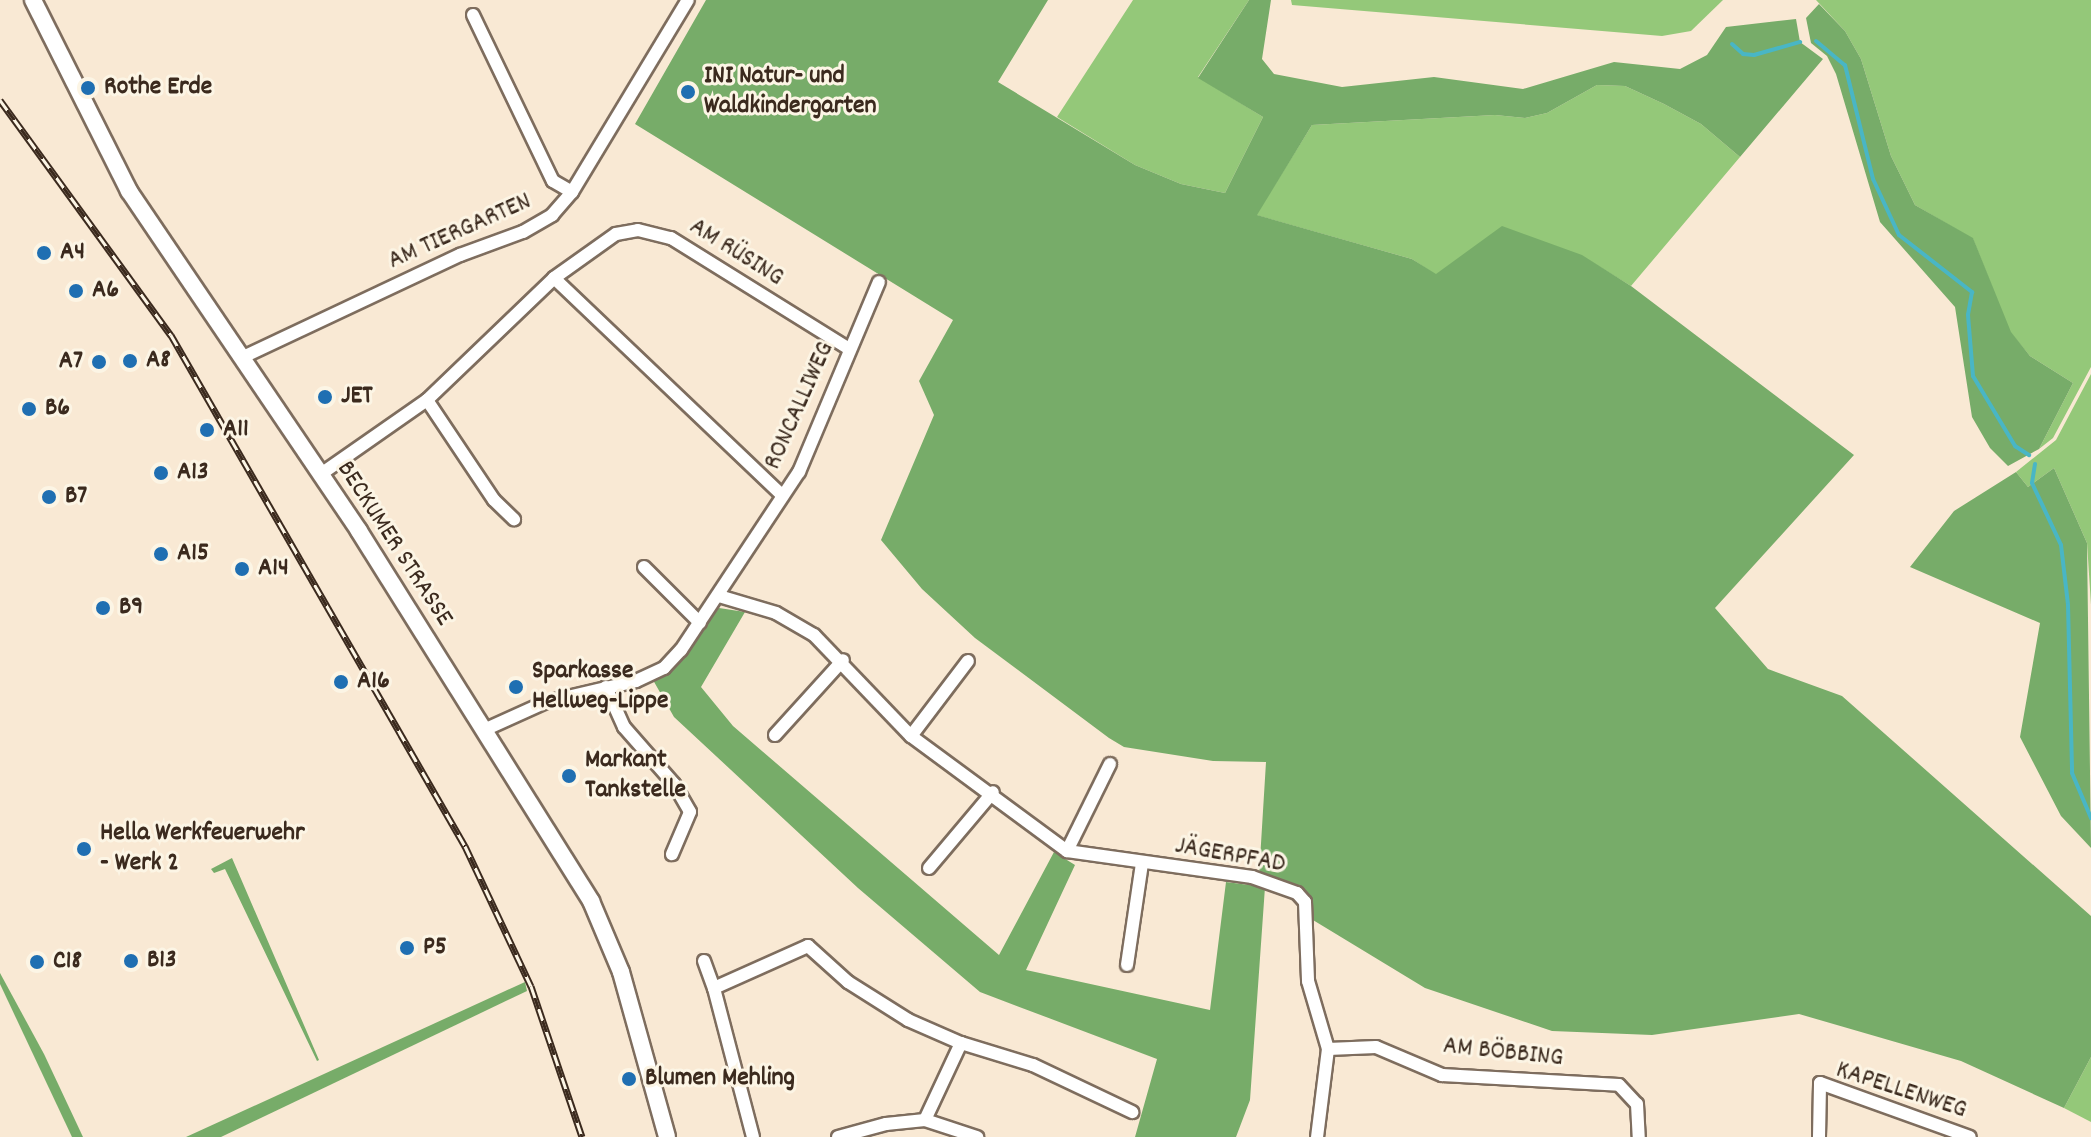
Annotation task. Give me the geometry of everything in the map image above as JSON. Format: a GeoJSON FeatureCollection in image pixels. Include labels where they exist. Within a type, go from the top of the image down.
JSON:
{"type":"FeatureCollection","features":[{"type":"Feature","properties":{"kind":"main road","name":"BECKUMER STRASSE"},"geometry":{"type":"LineString","coordinates":[[33,0],[129,191],[321,474],[560,847],[606,932],[667,1137]]}},
{"type":"Feature","properties":{"kind":"street","name":"AM TIERGARTEN"},"geometry":{"type":"LineString","coordinates":[[243,357],[460,255],[523,232],[552,215],[572,192],[688,0]]}},
{"type":"Feature","properties":{"kind":"street"},"geometry":{"type":"LineString","coordinates":[[473,15],[553,181],[572,192]]}},
{"type":"Feature","properties":{"kind":"street","name":"AM RÜSING"},"geometry":{"type":"LineString","coordinates":[[321,474],[427,400],[554,278],[616,234],[649,233],[671,238],[849,349]]}},
{"type":"Feature","properties":{"kind":"street"},"geometry":{"type":"LineString","coordinates":[[554,278],[782,495]]}},
{"type":"Feature","properties":{"kind":"street","name":"RONCALLIWEG"},"geometry":{"type":"LineString","coordinates":[[484,730],[546,702],[664,668],[719,596],[799,472],[879,282]]}},
{"type":"Feature","properties":{"kind":"street"},"geometry":{"type":"LineString","coordinates":[[427,400],[494,500],[514,519]]}},
{"type":"Feature","properties":{"kind":"street"},"geometry":{"type":"LineString","coordinates":[[644,567],[700,623]]}},
{"type":"Feature","properties":{"kind":"street","name":"JÄGERPFAD"},"geometry":{"type":"LineString","coordinates":[[719,596],[776,613],[814,635],[843,660],[911,736],[993,792],[1067,851],[1278,882],[1305,902],[1308,981],[1328,1049]]}},
{"type":"Feature","properties":{"kind":"street"},"geometry":{"type":"LineString","coordinates":[[775,735],[843,660]]}},
{"type":"Feature","properties":{"kind":"street"},"geometry":{"type":"LineString","coordinates":[[911,736],[968,661]]}},
{"type":"Feature","properties":{"kind":"street"},"geometry":{"type":"LineString","coordinates":[[606,687],[624,727],[674,784],[690,812],[672,854]]}},
{"type":"Feature","properties":{"kind":"street"},"geometry":{"type":"LineString","coordinates":[[1067,851],[1110,764]]}},
{"type":"Feature","properties":{"kind":"street"},"geometry":{"type":"LineString","coordinates":[[929,868],[993,792]]}},
{"type":"Feature","properties":{"kind":"street","name":"JÄGERPFAD"},"geometry":{"type":"LineString","coordinates":[[1127,965],[1142,864]]}},
{"type":"Feature","properties":{"kind":"street"},"geometry":{"type":"LineString","coordinates":[[714,988],[808,946],[848,982],[908,1020],[961,1043],[1033,1065],[1132,1112]]}},
{"type":"Feature","properties":{"kind":"street"},"geometry":{"type":"LineString","coordinates":[[704,961],[753,1137]]}},
{"type":"Feature","properties":{"kind":"street"},"geometry":{"type":"LineString","coordinates":[[925,1120],[961,1043]]}},
{"type":"Feature","properties":{"kind":"street","name":"AM BÖBBING"},"geometry":{"type":"LineString","coordinates":[[1328,1049],[1376,1047],[1442,1075],[1619,1085],[1637,1104],[1639,1137]]}},
{"type":"Feature","properties":{"kind":"street"},"geometry":{"type":"LineString","coordinates":[[1317,1137],[1328,1049]]}},
{"type":"Feature","properties":{"kind":"street","name":"KAPELLENWEG"},"geometry":{"type":"LineString","coordinates":[[1819,1137],[1820,1083],[1970,1137]]}},
{"type":"Feature","properties":{"kind":"street"},"geometry":{"type":"LineString","coordinates":[[838,1137],[925,1120],[977,1137]]}},
{"type":"Feature","properties":{"kind":"green space"},"geometry":{"type":"Polygon","coordinates":[[[706,0],[1048,0],[998,82],[1135,165],[1181,184],[1225,193],[1263,117],[1198,78],[1249,0],[1271,0],[1262,59],[1274,74],[1342,87],[1434,77],[1523,89],[1614,62],[1680,69],[1707,55],[1726,27],[1796,19],[1800,42],[1823,59],[1740,157],[1701,124],[1664,104],[1625,86],[1597,85],[1547,113],[1525,118],[1495,115],[1312,125],[1257,215],[1412,259],[1436,274],[1502,226],[1582,255],[1631,286],[1854,455],[1715,608],[1768,669],[1842,696],[2091,916],[2091,1057],[2064,1108],[1961,1061],[1799,1014],[1652,1035],[1552,1031],[1425,988],[1308,917],[1298,892],[1259,876],[1266,762],[1213,761],[1124,747],[975,638],[922,589],[881,540],[934,415],[919,381],[953,320],[635,124],[706,0]]]}},
{"type":"Feature","properties":{"kind":"green space"},"geometry":{"type":"Polygon","coordinates":[[[1133,0],[1249,0],[1198,77],[1263,117],[1225,193],[1181,184],[1135,165],[1057,117],[1133,0]]]}},
{"type":"Feature","properties":{"kind":"green space"},"geometry":{"type":"Polygon","coordinates":[[[1291,0],[1723,0],[1691,31],[1662,36],[1292,5],[1291,0]]]}},
{"type":"Feature","properties":{"kind":"green space"},"geometry":{"type":"Polygon","coordinates":[[[1816,0],[2091,0],[2091,367],[2053,438],[2039,449],[2073,383],[2030,356],[2010,332],[1973,239],[1915,205],[1891,156],[1861,59],[1845,31],[1816,0]]]}},
{"type":"Feature","properties":{"kind":"green space"},"geometry":{"type":"Polygon","coordinates":[[[1819,4],[1845,31],[1861,59],[1891,156],[1915,205],[1973,238],[2011,332],[2030,356],[2073,383],[2039,449],[2008,466],[1990,448],[1972,417],[1955,307],[1880,222],[1836,74],[1827,56],[1811,43],[1806,18],[1819,4]]]}},
{"type":"Feature","properties":{"kind":"green space"},"geometry":{"type":"Polygon","coordinates":[[[1597,85],[1625,86],[1664,104],[1701,124],[1740,157],[1631,286],[1582,256],[1436,275],[1412,259],[1256,215],[1312,125],[1495,115],[1525,118],[1547,113],[1597,85]]]}},
{"type":"Feature","properties":{"kind":"green space"},"geometry":{"type":"Polygon","coordinates":[[[2091,374],[2091,605],[2087,543],[2054,468],[2028,487],[2016,472],[2056,440],[2091,374]]]}},
{"type":"Feature","properties":{"kind":"green space"},"geometry":{"type":"Polygon","coordinates":[[[2054,468],[2087,543],[2091,848],[2061,816],[2020,737],[2040,623],[1910,567],[1954,511],[2016,472],[2028,487],[2054,468]]]}},
{"type":"Feature","properties":{"kind":"green space"},"geometry":{"type":"Polygon","coordinates":[[[719,608],[745,612],[701,687],[733,726],[999,955],[1054,852],[1075,865],[1026,970],[1210,1010],[1226,882],[1265,887],[1250,1100],[1236,1137],[1135,1137],[1157,1059],[980,992],[858,888],[674,717],[653,680],[683,654],[719,608]]]}},
{"type":"Feature","properties":{"kind":"green space"},"geometry":{"type":"Polygon","coordinates":[[[232,858],[317,1061],[225,869],[214,873],[211,869],[232,858]]]}},
{"type":"Feature","properties":{"kind":"green space"},"geometry":{"type":"Polygon","coordinates":[[[0,973],[44,1054],[83,1137],[72,1137],[0,984],[0,973]]]}},
{"type":"Feature","properties":{"kind":"green space"},"geometry":{"type":"Polygon","coordinates":[[[525,982],[527,991],[221,1137],[186,1137],[525,982]]]}},
{"type":"Feature","properties":{"kind":"green space"},"geometry":{"type":"Polygon","coordinates":[[[2091,1057],[2091,1122],[2064,1108],[2091,1057]]]}},
{"type":"Feature","properties":{"kind":"waterway"},"geometry":{"type":"LineString","coordinates":[[1816,41],[1845,65],[1873,179],[1899,235],[1972,292],[1968,315],[1973,376],[2015,446],[2029,455]]}},
{"type":"Feature","properties":{"kind":"waterway"},"geometry":{"type":"LineString","coordinates":[[1732,44],[1743,54],[1754,55],[1800,42]]}},
{"type":"Feature","properties":{"kind":"waterway"},"geometry":{"type":"LineString","coordinates":[[2035,464],[2032,483],[2061,545],[2068,605],[2072,773],[2091,818]]}},
{"type":"Feature","properties":{"kind":"railway"},"geometry":{"type":"LineString","coordinates":[[0,100],[171,335],[465,846],[531,986],[582,1137]]}},
{"type":"Feature","properties":{"kind":"place","name":"Rothe Erde"},"geometry":{"type":"Point","coordinates":[88,88]}},
{"type":"Feature","properties":{"kind":"place","name":"INI Natur- und Waldkindergarten"},"geometry":{"type":"Point","coordinates":[688,92]}},
{"type":"Feature","properties":{"kind":"place","name":"A4"},"geometry":{"type":"Point","coordinates":[44,253]}},
{"type":"Feature","properties":{"kind":"place","name":"A6"},"geometry":{"type":"Point","coordinates":[76,291]}},
{"type":"Feature","properties":{"kind":"place","name":"A8"},"geometry":{"type":"Point","coordinates":[130,361]}},
{"type":"Feature","properties":{"kind":"place","name":"A7"},"geometry":{"type":"Point","coordinates":[99,362]}},
{"type":"Feature","properties":{"kind":"place","name":"JET"},"geometry":{"type":"Point","coordinates":[325,397]}},
{"type":"Feature","properties":{"kind":"place","name":"B6"},"geometry":{"type":"Point","coordinates":[29,409]}},
{"type":"Feature","properties":{"kind":"place","name":"A11"},"geometry":{"type":"Point","coordinates":[207,430]}},
{"type":"Feature","properties":{"kind":"place","name":"A13"},"geometry":{"type":"Point","coordinates":[161,473]}},
{"type":"Feature","properties":{"kind":"place","name":"B7"},"geometry":{"type":"Point","coordinates":[49,497]}},
{"type":"Feature","properties":{"kind":"place","name":"A15"},"geometry":{"type":"Point","coordinates":[161,554]}},
{"type":"Feature","properties":{"kind":"place","name":"A14"},"geometry":{"type":"Point","coordinates":[242,569]}},
{"type":"Feature","properties":{"kind":"place","name":"B9"},"geometry":{"type":"Point","coordinates":[103,608]}},
{"type":"Feature","properties":{"kind":"place","name":"A16"},"geometry":{"type":"Point","coordinates":[341,682]}},
{"type":"Feature","properties":{"kind":"place","name":"Sparkasse Hellweg-Lippe"},"geometry":{"type":"Point","coordinates":[516,687]}},
{"type":"Feature","properties":{"kind":"place","name":"Markant Tankstelle"},"geometry":{"type":"Point","coordinates":[569,776]}},
{"type":"Feature","properties":{"kind":"place","name":"Hella Werkfeuerwehr - Werk 2"},"geometry":{"type":"Point","coordinates":[84,849]}},
{"type":"Feature","properties":{"kind":"place","name":"P5"},"geometry":{"type":"Point","coordinates":[407,948]}},
{"type":"Feature","properties":{"kind":"place","name":"B13"},"geometry":{"type":"Point","coordinates":[131,961]}},
{"type":"Feature","properties":{"kind":"place","name":"C18"},"geometry":{"type":"Point","coordinates":[37,962]}},
{"type":"Feature","properties":{"kind":"place","name":"Blumen Mehling"},"geometry":{"type":"Point","coordinates":[629,1079]}}]}
